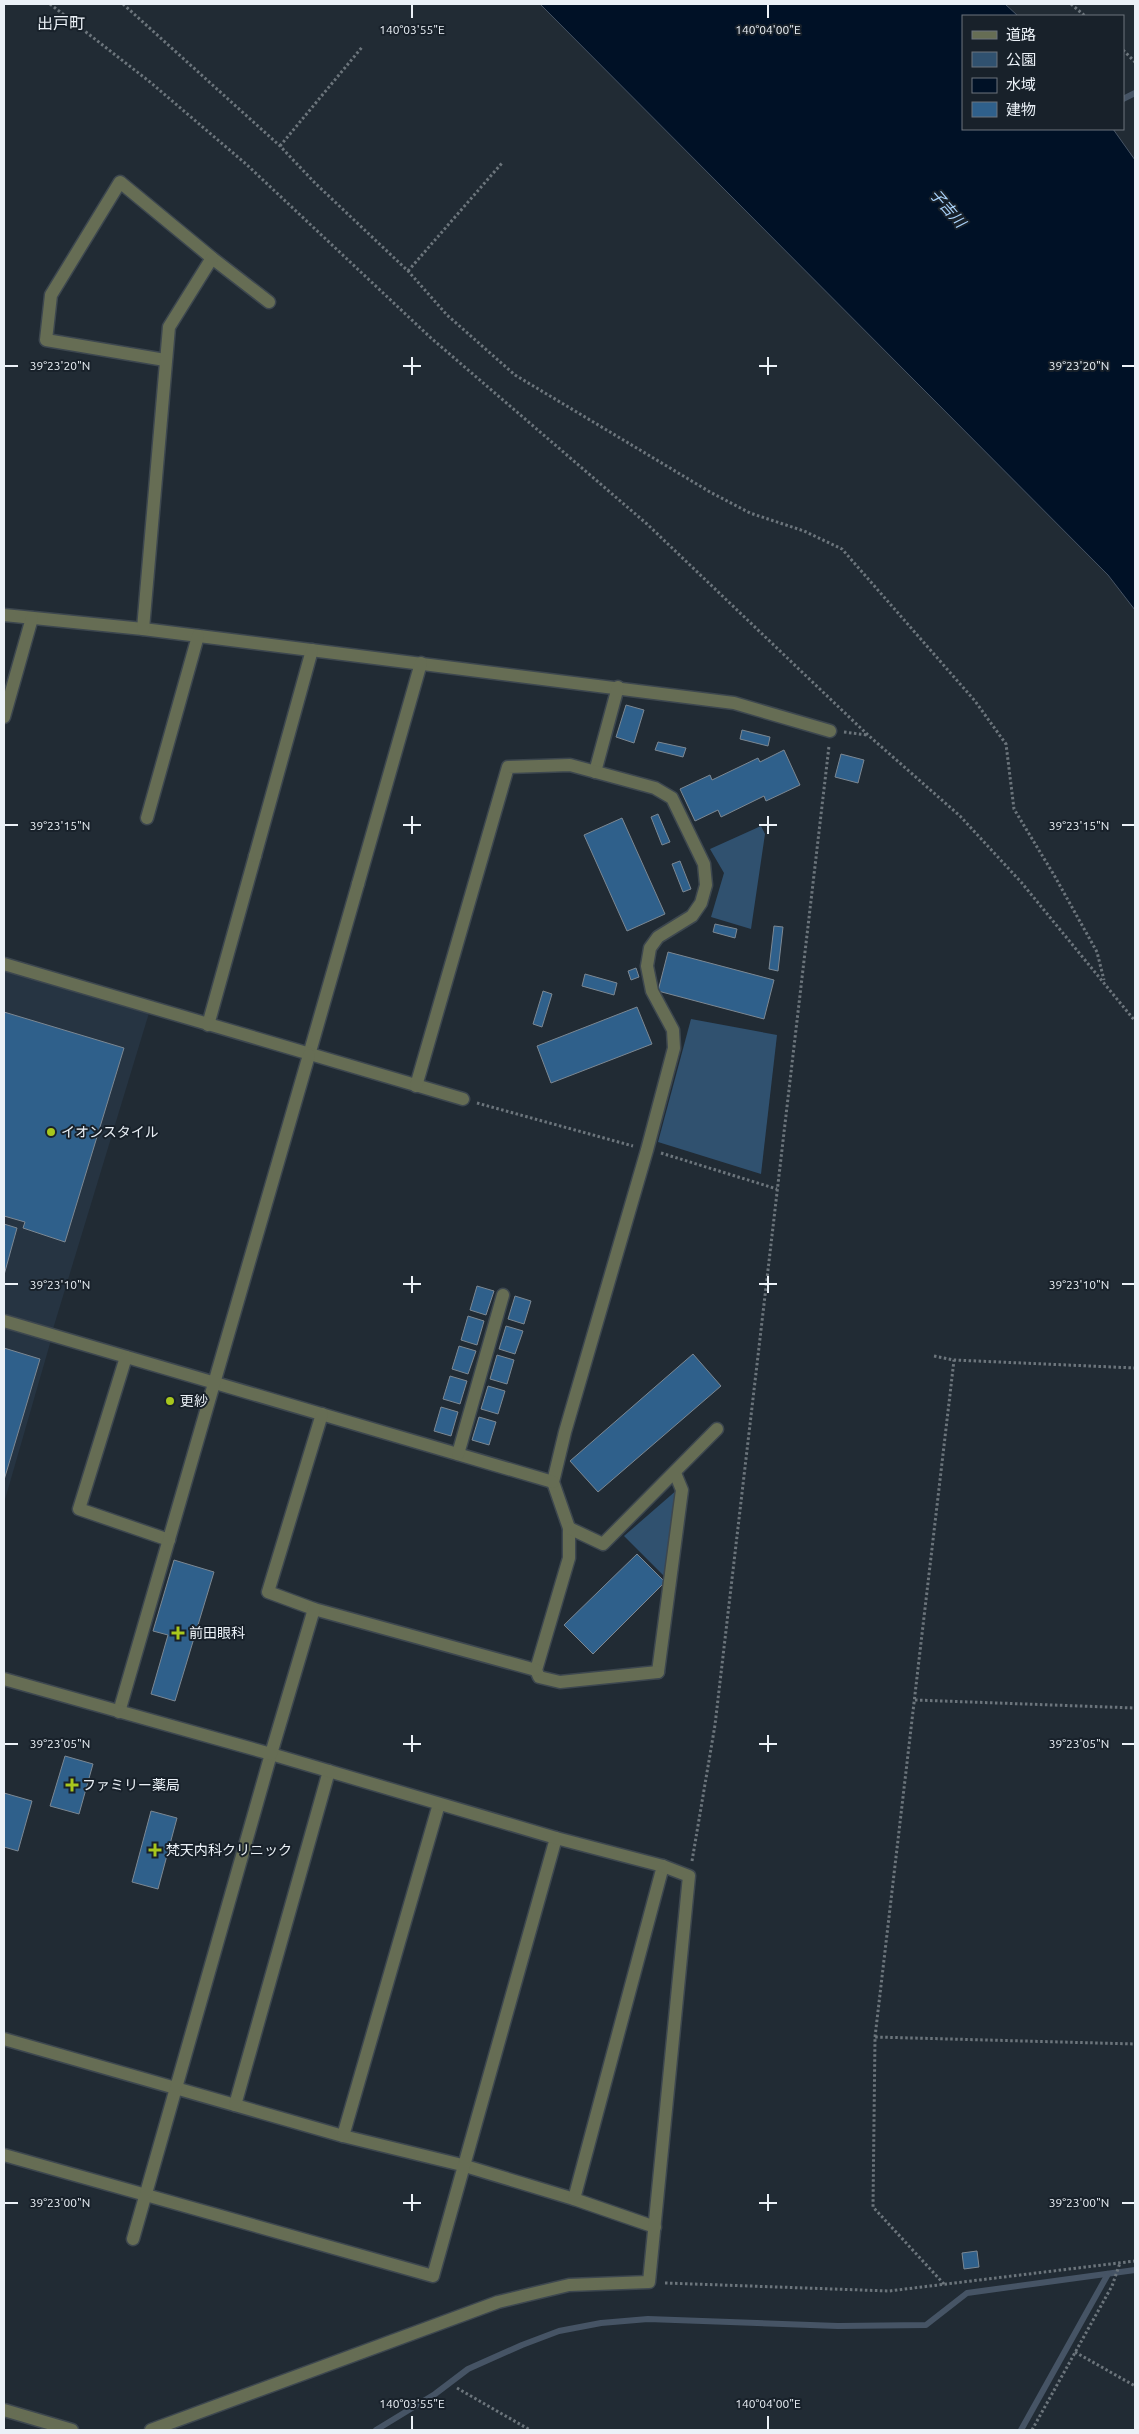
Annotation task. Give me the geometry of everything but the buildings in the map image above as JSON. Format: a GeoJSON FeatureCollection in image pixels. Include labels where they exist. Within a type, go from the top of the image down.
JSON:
{"type":"FeatureCollection","features":[{"type":"Feature","properties":{"kind":"street"},"geometry":{"type":"LineString","coordinates":[[165,360],[46,340],[51,295],[120,182],[269,302]]}},
{"type":"Feature","properties":{"kind":"street"},"geometry":{"type":"LineString","coordinates":[[143,629],[169,327],[212,258]]}},
{"type":"Feature","properties":{"kind":"street"},"geometry":{"type":"LineString","coordinates":[[4,615],[143,629],[734,702],[830,731]]}},
{"type":"Feature","properties":{"kind":"street"},"geometry":{"type":"LineString","coordinates":[[4,717],[32,618]]}},
{"type":"Feature","properties":{"kind":"street"},"geometry":{"type":"LineString","coordinates":[[147,818],[198,636]]}},
{"type":"Feature","properties":{"kind":"street"},"geometry":{"type":"LineString","coordinates":[[208,1025],[312,650]]}},
{"type":"Feature","properties":{"kind":"street"},"geometry":{"type":"LineString","coordinates":[[120,1712],[421,663]]}},
{"type":"Feature","properties":{"kind":"street"},"geometry":{"type":"LineString","coordinates":[[595,772],[618,687]]}},
{"type":"Feature","properties":{"kind":"street"},"geometry":{"type":"LineString","coordinates":[[416,1086],[508,767],[570,765],[655,788],[672,798],[704,864],[706,885],[700,903],[692,916],[658,937],[650,948],[647,966],[652,990],[673,1030],[674,1048],[648,1150],[565,1432],[553,1482],[570,1528],[570,1558],[536,1670],[539,1677],[560,1682],[658,1672],[682,1490],[675,1473]]}},
{"type":"Feature","properties":{"kind":"street"},"geometry":{"type":"LineString","coordinates":[[4,964],[308,1055],[463,1099]]}},
{"type":"Feature","properties":{"kind":"street"},"geometry":{"type":"LineString","coordinates":[[458,1454],[503,1295]]}},
{"type":"Feature","properties":{"kind":"street"},"geometry":{"type":"LineString","coordinates":[[4,1321],[216,1381],[553,1482]]}},
{"type":"Feature","properties":{"kind":"street"},"geometry":{"type":"LineString","coordinates":[[126,1357],[80,1509],[169,1540]]}},
{"type":"Feature","properties":{"kind":"street"},"geometry":{"type":"LineString","coordinates":[[322,1414],[268,1592],[314,1609],[536,1670]]}},
{"type":"Feature","properties":{"kind":"street"},"geometry":{"type":"LineString","coordinates":[[570,1528],[603,1544],[718,1429]]}},
{"type":"Feature","properties":{"kind":"street"},"geometry":{"type":"LineString","coordinates":[[133,2239],[314,1609]]}},
{"type":"Feature","properties":{"kind":"street"},"geometry":{"type":"LineString","coordinates":[[4,1679],[271,1754],[556,1838],[663,1866],[689,1876],[649,2282],[569,2286],[498,2302],[151,2430]]}},
{"type":"Feature","properties":{"kind":"street"},"geometry":{"type":"LineString","coordinates":[[235,2105],[328,1771]]}},
{"type":"Feature","properties":{"kind":"street"},"geometry":{"type":"LineString","coordinates":[[343,2136],[439,1804]]}},
{"type":"Feature","properties":{"kind":"street"},"geometry":{"type":"LineString","coordinates":[[4,2155],[433,2276],[462,2165],[556,1838]]}},
{"type":"Feature","properties":{"kind":"street"},"geometry":{"type":"LineString","coordinates":[[574,2199],[663,1866]]}},
{"type":"Feature","properties":{"kind":"street"},"geometry":{"type":"LineString","coordinates":[[4,2039],[343,2136],[462,2165],[574,2199],[655,2227]]}},
{"type":"Feature","properties":{"kind":"street"},"geometry":{"type":"LineString","coordinates":[[4,2410],[30,2424],[72,2430]]}},
{"type":"Feature","properties":{"kind":"path"},"geometry":{"type":"LineString","coordinates":[[50,4],[150,82],[246,164],[431,338],[647,524],[868,735],[960,816],[1021,882],[1135,1021]]}},
{"type":"Feature","properties":{"kind":"path"},"geometry":{"type":"LineString","coordinates":[[123,4],[280,146],[315,183],[408,271],[447,315],[515,375],[710,492],[750,513],[804,531],[842,550],[975,700],[1006,744],[1014,809],[1097,952],[1104,982]]}},
{"type":"Feature","properties":{"kind":"path"},"geometry":{"type":"LineString","coordinates":[[1071,4],[1084,15]]}},
{"type":"Feature","properties":{"kind":"path"},"geometry":{"type":"LineString","coordinates":[[280,146],[363,46]]}},
{"type":"Feature","properties":{"kind":"path"},"geometry":{"type":"LineString","coordinates":[[1124,51],[1135,62]]}},
{"type":"Feature","properties":{"kind":"path"},"geometry":{"type":"LineString","coordinates":[[408,271],[502,163]]}},
{"type":"Feature","properties":{"kind":"path"},"geometry":{"type":"LineString","coordinates":[[689,1876],[715,1725],[830,731],[868,735]]}},
{"type":"Feature","properties":{"kind":"path"},"geometry":{"type":"LineString","coordinates":[[463,1099],[777,1188]]}},
{"type":"Feature","properties":{"kind":"path"},"geometry":{"type":"LineString","coordinates":[[934,1356],[954,1360],[1135,1368]]}},
{"type":"Feature","properties":{"kind":"path"},"geometry":{"type":"LineString","coordinates":[[944,2284],[874,2207],[875,2037],[954,1360]]}},
{"type":"Feature","properties":{"kind":"path"},"geometry":{"type":"LineString","coordinates":[[915,1700],[1135,1708]]}},
{"type":"Feature","properties":{"kind":"path"},"geometry":{"type":"LineString","coordinates":[[875,2037],[1135,2044]]}},
{"type":"Feature","properties":{"kind":"path"},"geometry":{"type":"LineString","coordinates":[[649,2282],[889,2291],[1135,2262]]}},
{"type":"Feature","properties":{"kind":"path"},"geometry":{"type":"LineString","coordinates":[[1032,2430],[1112,2286],[1120,2263]]}},
{"type":"Feature","properties":{"kind":"path"},"geometry":{"type":"LineString","coordinates":[[1075,2352],[1135,2386]]}},
{"type":"Feature","properties":{"kind":"path"},"geometry":{"type":"LineString","coordinates":[[457,2388],[530,2430]]}},
{"type":"Feature","properties":{"kind":"shaded area"},"geometry":{"type":"Polygon","coordinates":[[[4,971],[149,1013],[53,1329],[4,1314],[4,971]]]}},
{"type":"Feature","properties":{"kind":"shaded area"},"geometry":{"type":"Polygon","coordinates":[[[4,1327],[51,1340],[4,1503],[4,1327]]]}},
{"type":"Feature","properties":{"kind":"green space"},"geometry":{"type":"Polygon","coordinates":[[[761,826],[765,834],[751,929],[711,917],[724,873],[710,849],[761,826]]]}},
{"type":"Feature","properties":{"kind":"green space"},"geometry":{"type":"Polygon","coordinates":[[[691,1019],[777,1035],[761,1174],[658,1142],[691,1019]]]}},
{"type":"Feature","properties":{"kind":"green space"},"geometry":{"type":"Polygon","coordinates":[[[678,1489],[665,1577],[624,1536],[678,1489]]]}},
{"type":"Feature","properties":{"kind":"water","name":"子吉川"},"geometry":{"type":"Polygon","coordinates":[[[540,4],[1005,4],[1017,15],[962,15],[962,130],[1114,130],[1135,160],[1135,610],[1108,575],[540,4]]]}},
{"type":"Feature","properties":{"kind":"waterway"},"geometry":{"type":"LineString","coordinates":[[1124,98],[1135,93]]}},
{"type":"Feature","properties":{"kind":"waterway"},"geometry":{"type":"LineString","coordinates":[[376,2430],[435,2394],[468,2369],[559,2331],[601,2323],[648,2319],[838,2326],[926,2325],[967,2293],[1135,2270]]}},
{"type":"Feature","properties":{"kind":"waterway"},"geometry":{"type":"LineString","coordinates":[[1021,2430],[1108,2274]]}},
{"type":"Feature","properties":{"kind":"place","name":"イオンスタイル"},"geometry":{"type":"Point","coordinates":[51,1132]}},
{"type":"Feature","properties":{"kind":"place","name":"更紗"},"geometry":{"type":"Point","coordinates":[170,1401]}},
{"type":"Feature","properties":{"kind":"place","name":"前田眼科"},"geometry":{"type":"Point","coordinates":[178,1633]}},
{"type":"Feature","properties":{"kind":"place","name":"ファミリー薬局"},"geometry":{"type":"Point","coordinates":[72,1785]}},
{"type":"Feature","properties":{"kind":"place","name":"梵天内科クリニック"},"geometry":{"type":"Point","coordinates":[155,1850]}},
{"type":"Feature","properties":{"kind":"district","name":"出戸町"},"geometry":{"type":"Point","coordinates":[61,23]}}]}
